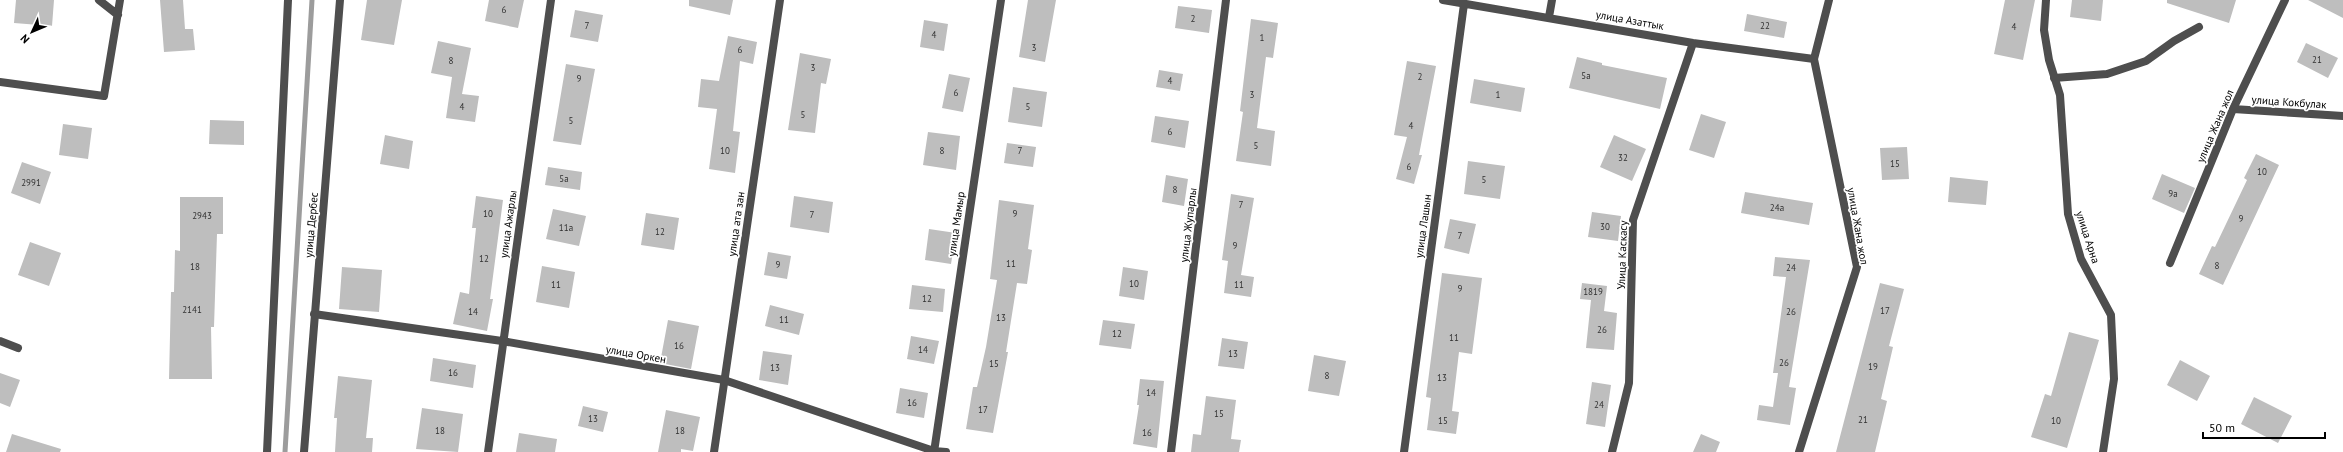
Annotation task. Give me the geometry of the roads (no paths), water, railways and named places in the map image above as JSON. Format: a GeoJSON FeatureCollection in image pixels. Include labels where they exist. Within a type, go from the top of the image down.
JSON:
{"type":"FeatureCollection","features":[{"type":"Feature","properties":{"kind":"street"},"geometry":{"type":"LineString","coordinates":[[99,0],[118,15]]}},
{"type":"Feature","properties":{"kind":"street"},"geometry":{"type":"LineString","coordinates":[[0,82],[104,96],[120,0]]}},
{"type":"Feature","properties":{"kind":"street"},"geometry":{"type":"LineString","coordinates":[[267,452],[288,0]]}},
{"type":"Feature","properties":{"kind":"street","name":"улица Дербес"},"geometry":{"type":"LineString","coordinates":[[304,452],[340,0]]}},
{"type":"Feature","properties":{"kind":"street","name":"улица Ажарлы"},"geometry":{"type":"LineString","coordinates":[[488,452],[502,342],[551,0]]}},
{"type":"Feature","properties":{"kind":"street","name":"улица ата зан"},"geometry":{"type":"LineString","coordinates":[[714,452],[780,0]]}},
{"type":"Feature","properties":{"kind":"street","name":"улица Мамыр"},"geometry":{"type":"LineString","coordinates":[[934,451],[1001,0]]}},
{"type":"Feature","properties":{"kind":"street","name":"улица Жупарлы"},"geometry":{"type":"LineString","coordinates":[[1171,452],[1226,0]]}},
{"type":"Feature","properties":{"kind":"street","name":"улица Азаттык"},"geometry":{"type":"LineString","coordinates":[[1443,0],[1549,17],[1693,43],[1814,59]]}},
{"type":"Feature","properties":{"kind":"street"},"geometry":{"type":"LineString","coordinates":[[1549,17],[1552,0]]}},
{"type":"Feature","properties":{"kind":"street","name":"улица Жана жол"},"geometry":{"type":"LineString","coordinates":[[1798,452],[1857,267],[1814,59],[1829,0]]}},
{"type":"Feature","properties":{"kind":"street","name":"улица Арна"},"geometry":{"type":"LineString","coordinates":[[2046,0],[2044,30],[2049,60],[2060,95],[2068,214],[2081,259],[2111,315],[2114,379],[2103,452]]}},
{"type":"Feature","properties":{"kind":"street","name":"улица Жана жол"},"geometry":{"type":"LineString","coordinates":[[2170,263],[2233,109],[2285,0]]}},
{"type":"Feature","properties":{"kind":"street","name":"улица Лашын"},"geometry":{"type":"LineString","coordinates":[[1404,452],[1464,4]]}},
{"type":"Feature","properties":{"kind":"street"},"geometry":{"type":"LineString","coordinates":[[2054,78],[2107,74],[2146,61],[2174,41],[2199,27]]}},
{"type":"Feature","properties":{"kind":"street","name":"Улица Каскасу"},"geometry":{"type":"LineString","coordinates":[[1612,452],[1629,384],[1633,220],[1693,43]]}},
{"type":"Feature","properties":{"kind":"street","name":"улица Кокбулак"},"geometry":{"type":"LineString","coordinates":[[2233,109],[2343,116]]}},
{"type":"Feature","properties":{"kind":"street","name":"улица Оркен"},"geometry":{"type":"LineString","coordinates":[[314,314],[502,342],[724,380],[934,451],[946,452]]}},
{"type":"Feature","properties":{"kind":"street"},"geometry":{"type":"LineString","coordinates":[[0,341],[18,348]]}},
{"type":"Feature","properties":{"kind":"waterway"},"geometry":{"type":"LineString","coordinates":[[285,452],[312,0]]}}]}
